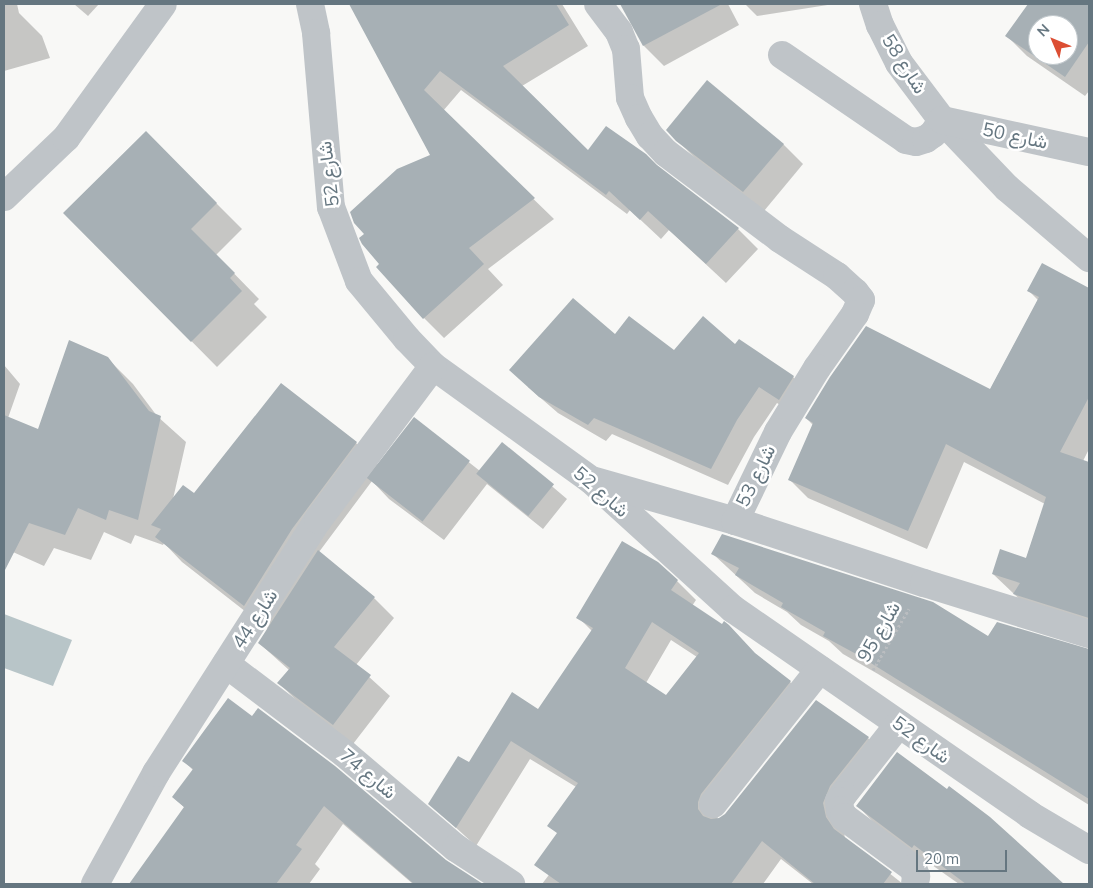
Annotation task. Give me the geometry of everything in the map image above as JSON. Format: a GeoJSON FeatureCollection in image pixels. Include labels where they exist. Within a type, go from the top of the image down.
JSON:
{"type":"FeatureCollection","features":[{"type":"Feature","properties":{"kind":"street"},"geometry":{"type":"LineString","coordinates":[[4,198],[66,138],[163,4]]}},
{"type":"Feature","properties":{"kind":"street","name":"شارع 52"},"geometry":{"type":"LineString","coordinates":[[310,4],[316,33],[331,207],[359,281],[407,339],[432,366],[591,480],[732,609],[859,694],[1030,815],[1089,850]]}},
{"type":"Feature","properties":{"kind":"street","name":"شارع 53"},"geometry":{"type":"LineString","coordinates":[[598,4],[619,32],[626,49],[630,98],[639,118],[666,153],[780,239],[837,276],[861,300],[856,314],[817,368],[778,432],[735,521]]}},
{"type":"Feature","properties":{"kind":"street","name":"شارع 58"},"geometry":{"type":"LineString","coordinates":[[873,4],[880,25],[899,63],[942,120],[1007,188],[1089,258]]}},
{"type":"Feature","properties":{"kind":"street"},"geometry":{"type":"LineString","coordinates":[[782,55],[906,140],[916,142],[926,139],[933,134],[942,120]]}},
{"type":"Feature","properties":{"kind":"street","name":"شارع 50"},"geometry":{"type":"LineString","coordinates":[[942,120],[1089,152]]}},
{"type":"Feature","properties":{"kind":"street","name":"شارع 44"},"geometry":{"type":"LineString","coordinates":[[95,884],[156,773],[318,520],[432,366]]}},
{"type":"Feature","properties":{"kind":"street"},"geometry":{"type":"LineString","coordinates":[[591,480],[735,521],[924,584],[1089,634]]}},
{"type":"Feature","properties":{"kind":"street","name":"شارع 74"},"geometry":{"type":"LineString","coordinates":[[226,664],[345,754],[456,848],[511,884]]}},
{"type":"Feature","properties":{"kind":"street"},"geometry":{"type":"LineString","coordinates":[[713,804],[820,668]]}},
{"type":"Feature","properties":{"kind":"street"},"geometry":{"type":"LineString","coordinates":[[899,724],[839,801],[840,810],[844,817],[913,868],[916,876],[915,884]]}},
{"type":"Feature","properties":{"kind":"path","name":"شارع 95"},"geometry":{"type":"LineString","coordinates":[[859,694],[924,584]]}},
{"type":"Feature","properties":{"kind":"shaded area"},"geometry":{"type":"Polygon","coordinates":[[[4,614],[72,640],[53,686],[4,668],[4,614]]]}},
{"type":"Feature","properties":{"kind":"building"},"geometry":{"type":"Polygon","coordinates":[[[349,4],[556,4],[569,25],[503,66],[588,150],[606,126],[646,154],[657,165],[739,228],[706,264],[648,211],[640,220],[609,191],[606,195],[440,71],[424,90],[535,198],[469,248],[484,264],[423,319],[376,267],[379,264],[362,244],[359,238],[364,234],[354,223],[350,212],[397,169],[430,155],[349,4]]]}},
{"type":"Feature","properties":{"kind":"building"},"geometry":{"type":"Polygon","coordinates":[[[620,4],[722,4],[643,46],[620,4]]]}},
{"type":"Feature","properties":{"kind":"building"},"geometry":{"type":"Polygon","coordinates":[[[1028,4],[1089,4],[1089,42],[1078,58],[1078,15],[1028,15],[1028,52],[1005,36],[1028,4]]]}},
{"type":"Feature","properties":{"kind":"building"},"geometry":{"type":"Polygon","coordinates":[[[1047,65],[1073,65],[1065,77],[1047,65]]]}},
{"type":"Feature","properties":{"kind":"building"},"geometry":{"type":"Polygon","coordinates":[[[707,80],[784,144],[743,192],[676,141],[666,130],[707,80]]]}},
{"type":"Feature","properties":{"kind":"building"},"geometry":{"type":"Polygon","coordinates":[[[146,131],[217,203],[191,229],[235,273],[230,278],[242,291],[191,342],[63,213],[146,131]]]}},
{"type":"Feature","properties":{"kind":"building"},"geometry":{"type":"Polygon","coordinates":[[[1042,263],[1089,288],[1089,397],[1060,452],[1089,462],[1089,618],[1013,594],[1020,583],[992,574],[1000,549],[1026,558],[1046,497],[946,444],[908,531],[788,480],[813,423],[805,418],[830,377],[866,326],[990,389],[1039,297],[1027,291],[1042,263]]]}},
{"type":"Feature","properties":{"kind":"building"},"geometry":{"type":"Polygon","coordinates":[[[573,298],[615,334],[629,316],[674,350],[703,316],[735,344],[739,339],[794,376],[779,400],[759,387],[737,420],[711,469],[594,418],[588,425],[539,397],[509,370],[573,298]]]}},
{"type":"Feature","properties":{"kind":"building"},"geometry":{"type":"Polygon","coordinates":[[[69,340],[108,357],[149,411],[161,416],[138,520],[109,510],[106,520],[78,508],[65,535],[29,523],[4,572],[4,415],[38,429],[69,340]]]}},
{"type":"Feature","properties":{"kind":"building"},"geometry":{"type":"Polygon","coordinates":[[[281,383],[357,442],[292,529],[244,606],[155,537],[161,529],[151,525],[183,485],[194,493],[281,383]]]}},
{"type":"Feature","properties":{"kind":"building"},"geometry":{"type":"Polygon","coordinates":[[[414,417],[470,461],[423,521],[367,478],[414,417]]]}},
{"type":"Feature","properties":{"kind":"building"},"geometry":{"type":"Polygon","coordinates":[[[502,442],[554,484],[528,516],[476,474],[502,442]]]}},
{"type":"Feature","properties":{"kind":"building"},"geometry":{"type":"Polygon","coordinates":[[[722,534],[933,602],[988,636],[997,622],[1089,649],[1089,799],[858,655],[823,636],[825,632],[781,607],[783,603],[735,575],[739,568],[711,554],[722,534]]]}},
{"type":"Feature","properties":{"kind":"building"},"geometry":{"type":"Polygon","coordinates":[[[622,541],[658,562],[678,580],[671,590],[722,624],[724,621],[755,653],[791,681],[701,794],[698,809],[703,816],[711,819],[719,818],[725,814],[816,700],[869,737],[830,786],[823,803],[826,817],[834,829],[892,872],[883,884],[815,884],[762,841],[731,884],[561,884],[534,865],[557,833],[547,826],[578,783],[511,741],[456,828],[428,804],[458,756],[469,762],[512,692],[538,709],[593,628],[576,618],[622,541]],[[652,622],[625,668],[666,695],[699,653],[652,622]]]}},
{"type":"Feature","properties":{"kind":"building"},"geometry":{"type":"Polygon","coordinates":[[[318,550],[375,597],[334,647],[371,675],[333,725],[277,683],[290,668],[258,643],[318,550]]]}},
{"type":"Feature","properties":{"kind":"building"},"geometry":{"type":"Polygon","coordinates":[[[228,698],[252,716],[258,708],[335,766],[446,860],[483,884],[414,884],[324,806],[296,845],[302,849],[276,884],[129,884],[184,807],[172,797],[193,769],[182,761],[228,698]]]}},
{"type":"Feature","properties":{"kind":"building"},"geometry":{"type":"Polygon","coordinates":[[[897,752],[947,789],[949,786],[990,817],[1064,884],[966,884],[914,845],[912,848],[856,806],[897,752]]]}}]}
